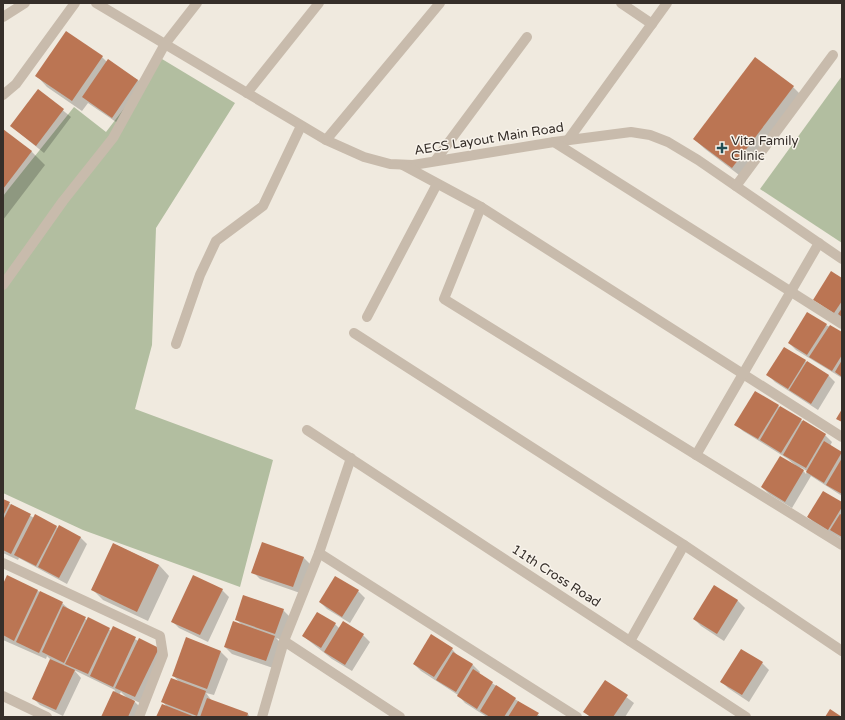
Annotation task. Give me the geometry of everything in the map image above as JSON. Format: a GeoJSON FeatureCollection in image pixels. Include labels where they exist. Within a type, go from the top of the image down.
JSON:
{"type":"FeatureCollection","features":[{"type":"Feature","properties":{"kind":"street"},"geometry":{"type":"LineString","coordinates":[[3,17],[25,3]]}},
{"type":"Feature","properties":{"kind":"street"},"geometry":{"type":"LineString","coordinates":[[3,95],[16,84],[75,3]]}},
{"type":"Feature","properties":{"kind":"street","name":"AECS Layout Main Road"},"geometry":{"type":"LineString","coordinates":[[96,3],[301,126],[326,140],[364,157],[390,164],[413,165],[554,142],[631,132],[650,136],[668,142],[736,186],[842,259]]}},
{"type":"Feature","properties":{"kind":"street"},"geometry":{"type":"LineString","coordinates":[[3,285],[63,201],[113,138],[165,44],[197,3]]}},
{"type":"Feature","properties":{"kind":"street"},"geometry":{"type":"LineString","coordinates":[[247,93],[319,3]]}},
{"type":"Feature","properties":{"kind":"street"},"geometry":{"type":"LineString","coordinates":[[326,140],[440,3]]}},
{"type":"Feature","properties":{"kind":"street"},"geometry":{"type":"LineString","coordinates":[[621,3],[652,24]]}},
{"type":"Feature","properties":{"kind":"street"},"geometry":{"type":"LineString","coordinates":[[568,140],[668,3]]}},
{"type":"Feature","properties":{"kind":"street"},"geometry":{"type":"LineString","coordinates":[[435,161],[527,37]]}},
{"type":"Feature","properties":{"kind":"street"},"geometry":{"type":"LineString","coordinates":[[736,186],[833,55]]}},
{"type":"Feature","properties":{"kind":"street"},"geometry":{"type":"LineString","coordinates":[[176,344],[200,275],[216,241],[263,206],[301,126]]}},
{"type":"Feature","properties":{"kind":"street"},"geometry":{"type":"LineString","coordinates":[[554,142],[842,324]]}},
{"type":"Feature","properties":{"kind":"street"},"geometry":{"type":"LineString","coordinates":[[401,164],[481,207],[745,373],[842,436]]}},
{"type":"Feature","properties":{"kind":"street"},"geometry":{"type":"LineString","coordinates":[[367,317],[437,184]]}},
{"type":"Feature","properties":{"kind":"street"},"geometry":{"type":"LineString","coordinates":[[481,207],[444,299],[842,545]]}},
{"type":"Feature","properties":{"kind":"street"},"geometry":{"type":"LineString","coordinates":[[696,455],[820,243]]}},
{"type":"Feature","properties":{"kind":"street"},"geometry":{"type":"LineString","coordinates":[[354,333],[684,545],[842,651]]}},
{"type":"Feature","properties":{"kind":"street","name":"11th Cross Road"},"geometry":{"type":"LineString","coordinates":[[307,430],[746,717]]}},
{"type":"Feature","properties":{"kind":"street"},"geometry":{"type":"LineString","coordinates":[[262,717],[284,641],[319,553],[351,458]]}},
{"type":"Feature","properties":{"kind":"street"},"geometry":{"type":"LineString","coordinates":[[630,641],[684,545]]}},
{"type":"Feature","properties":{"kind":"street"},"geometry":{"type":"LineString","coordinates":[[319,553],[577,717]]}},
{"type":"Feature","properties":{"kind":"street"},"geometry":{"type":"LineString","coordinates":[[3,563],[160,636],[163,655],[139,717]]}},
{"type":"Feature","properties":{"kind":"street"},"geometry":{"type":"LineString","coordinates":[[284,641],[400,717]]}},
{"type":"Feature","properties":{"kind":"street"},"geometry":{"type":"LineString","coordinates":[[3,696],[47,717]]}},
{"type":"Feature","properties":{"kind":"green space"},"geometry":{"type":"Polygon","coordinates":[[[162,59],[235,103],[156,228],[152,345],[135,409],[273,460],[240,587],[83,530],[3,493],[3,196],[74,107],[106,132],[162,59]]]}},
{"type":"Feature","properties":{"kind":"green space"},"geometry":{"type":"Polygon","coordinates":[[[842,76],[842,243],[760,189],[842,76]]]}},
{"type":"Feature","properties":{"kind":"building"},"geometry":{"type":"Polygon","coordinates":[[[66,31],[103,56],[72,101],[35,76],[66,31]]]}},
{"type":"Feature","properties":{"kind":"building"},"geometry":{"type":"Polygon","coordinates":[[[755,57],[794,86],[732,168],[693,139],[755,57]]]}},
{"type":"Feature","properties":{"kind":"building"},"geometry":{"type":"Polygon","coordinates":[[[108,59],[138,80],[112,118],[82,97],[108,59]]]}},
{"type":"Feature","properties":{"kind":"building"},"geometry":{"type":"Polygon","coordinates":[[[38,89],[64,109],[36,146],[10,126],[38,89]]]}},
{"type":"Feature","properties":{"kind":"building"},"geometry":{"type":"Polygon","coordinates":[[[3,129],[32,151],[3,189],[3,129]]]}},
{"type":"Feature","properties":{"kind":"building"},"geometry":{"type":"Polygon","coordinates":[[[831,271],[842,278],[842,301],[834,313],[813,300],[831,271]]]}},
{"type":"Feature","properties":{"kind":"building"},"geometry":{"type":"Polygon","coordinates":[[[842,308],[842,317],[838,314],[842,308]]]}},
{"type":"Feature","properties":{"kind":"building"},"geometry":{"type":"Polygon","coordinates":[[[807,312],[827,324],[807,355],[788,343],[807,312]]]}},
{"type":"Feature","properties":{"kind":"building"},"geometry":{"type":"Polygon","coordinates":[[[830,325],[842,332],[842,355],[832,371],[809,357],[830,325]]]}},
{"type":"Feature","properties":{"kind":"building"},"geometry":{"type":"Polygon","coordinates":[[[784,347],[806,360],[788,389],[766,375],[784,347]]]}},
{"type":"Feature","properties":{"kind":"building"},"geometry":{"type":"Polygon","coordinates":[[[842,360],[842,377],[835,372],[842,360]]]}},
{"type":"Feature","properties":{"kind":"building"},"geometry":{"type":"Polygon","coordinates":[[[807,361],[829,375],[811,404],[789,390],[807,361]]]}},
{"type":"Feature","properties":{"kind":"building"},"geometry":{"type":"Polygon","coordinates":[[[755,391],[779,405],[758,439],[734,425],[755,391]]]}},
{"type":"Feature","properties":{"kind":"building"},"geometry":{"type":"Polygon","coordinates":[[[780,406],[802,419],[781,453],[760,440],[780,406]]]}},
{"type":"Feature","properties":{"kind":"building"},"geometry":{"type":"Polygon","coordinates":[[[842,409],[842,422],[836,419],[842,409]]]}},
{"type":"Feature","properties":{"kind":"building"},"geometry":{"type":"Polygon","coordinates":[[[803,420],[826,434],[806,468],[783,455],[803,420]]]}},
{"type":"Feature","properties":{"kind":"building"},"geometry":{"type":"Polygon","coordinates":[[[824,441],[842,452],[824,483],[806,472],[824,441]]]}},
{"type":"Feature","properties":{"kind":"building"},"geometry":{"type":"Polygon","coordinates":[[[780,456],[804,470],[785,502],[761,487],[780,456]]]}},
{"type":"Feature","properties":{"kind":"building"},"geometry":{"type":"Polygon","coordinates":[[[842,458],[842,494],[826,485],[842,458]]]}},
{"type":"Feature","properties":{"kind":"building"},"geometry":{"type":"Polygon","coordinates":[[[823,491],[842,502],[842,507],[828,530],[807,517],[823,491]]]}},
{"type":"Feature","properties":{"kind":"building"},"geometry":{"type":"Polygon","coordinates":[[[3,499],[10,502],[3,516],[3,499]]]}},
{"type":"Feature","properties":{"kind":"building"},"geometry":{"type":"Polygon","coordinates":[[[11,504],[31,514],[11,554],[3,550],[3,520],[11,504]]]}},
{"type":"Feature","properties":{"kind":"building"},"geometry":{"type":"Polygon","coordinates":[[[35,514],[57,526],[36,566],[14,555],[35,514]]]}},
{"type":"Feature","properties":{"kind":"building"},"geometry":{"type":"Polygon","coordinates":[[[840,514],[842,515],[842,537],[830,530],[840,514]]]}},
{"type":"Feature","properties":{"kind":"building"},"geometry":{"type":"Polygon","coordinates":[[[59,525],[81,537],[59,578],[38,567],[59,525]]]}},
{"type":"Feature","properties":{"kind":"building"},"geometry":{"type":"Polygon","coordinates":[[[262,542],[304,557],[293,587],[251,573],[262,542]]]}},
{"type":"Feature","properties":{"kind":"building"},"geometry":{"type":"Polygon","coordinates":[[[113,543],[159,565],[137,612],[91,590],[113,543]]]}},
{"type":"Feature","properties":{"kind":"building"},"geometry":{"type":"Polygon","coordinates":[[[7,575],[38,590],[14,641],[3,635],[3,584],[7,575]]]}},
{"type":"Feature","properties":{"kind":"building"},"geometry":{"type":"Polygon","coordinates":[[[193,575],[223,589],[200,635],[171,622],[193,575]]]}},
{"type":"Feature","properties":{"kind":"building"},"geometry":{"type":"Polygon","coordinates":[[[335,576],[359,590],[342,617],[319,602],[335,576]]]}},
{"type":"Feature","properties":{"kind":"building"},"geometry":{"type":"Polygon","coordinates":[[[714,585],[738,600],[717,634],[693,619],[714,585]]]}},
{"type":"Feature","properties":{"kind":"building"},"geometry":{"type":"Polygon","coordinates":[[[40,591],[63,602],[39,653],[16,642],[40,591]]]}},
{"type":"Feature","properties":{"kind":"building"},"geometry":{"type":"Polygon","coordinates":[[[243,595],[284,609],[275,634],[235,620],[243,595]]]}},
{"type":"Feature","properties":{"kind":"building"},"geometry":{"type":"Polygon","coordinates":[[[63,606],[86,617],[64,663],[42,652],[63,606]]]}},
{"type":"Feature","properties":{"kind":"building"},"geometry":{"type":"Polygon","coordinates":[[[317,612],[336,623],[321,648],[302,636],[317,612]]]}},
{"type":"Feature","properties":{"kind":"building"},"geometry":{"type":"Polygon","coordinates":[[[88,617],[110,628],[88,674],[65,664],[88,617]]]}},
{"type":"Feature","properties":{"kind":"building"},"geometry":{"type":"Polygon","coordinates":[[[233,621],[275,636],[266,661],[224,647],[233,621]]]}},
{"type":"Feature","properties":{"kind":"building"},"geometry":{"type":"Polygon","coordinates":[[[343,621],[364,634],[345,665],[324,652],[343,621]]]}},
{"type":"Feature","properties":{"kind":"building"},"geometry":{"type":"Polygon","coordinates":[[[113,626],[136,637],[113,687],[90,676],[113,626]]]}},
{"type":"Feature","properties":{"kind":"building"},"geometry":{"type":"Polygon","coordinates":[[[431,634],[453,648],[434,677],[413,664],[431,634]]]}},
{"type":"Feature","properties":{"kind":"building"},"geometry":{"type":"Polygon","coordinates":[[[186,637],[221,651],[207,689],[172,676],[186,637]]]}},
{"type":"Feature","properties":{"kind":"building"},"geometry":{"type":"Polygon","coordinates":[[[139,638],[159,648],[135,697],[115,688],[139,638]]]}},
{"type":"Feature","properties":{"kind":"building"},"geometry":{"type":"Polygon","coordinates":[[[741,649],[763,662],[742,695],[720,682],[741,649]]]}},
{"type":"Feature","properties":{"kind":"building"},"geometry":{"type":"Polygon","coordinates":[[[453,652],[473,664],[456,692],[436,680],[453,652]]]}},
{"type":"Feature","properties":{"kind":"building"},"geometry":{"type":"Polygon","coordinates":[[[50,659],[75,670],[56,710],[32,699],[50,659]]]}},
{"type":"Feature","properties":{"kind":"building"},"geometry":{"type":"Polygon","coordinates":[[[473,669],[493,682],[477,709],[457,696],[473,669]]]}},
{"type":"Feature","properties":{"kind":"building"},"geometry":{"type":"Polygon","coordinates":[[[171,678],[206,691],[197,716],[161,702],[171,678]]]}},
{"type":"Feature","properties":{"kind":"building"},"geometry":{"type":"Polygon","coordinates":[[[605,680],[628,695],[613,717],[591,717],[583,712],[605,680]]]}},
{"type":"Feature","properties":{"kind":"building"},"geometry":{"type":"Polygon","coordinates":[[[496,685],[516,698],[504,717],[490,717],[480,711],[496,685]]]}},
{"type":"Feature","properties":{"kind":"building"},"geometry":{"type":"Polygon","coordinates":[[[113,691],[135,701],[128,717],[101,717],[113,691]]]}},
{"type":"Feature","properties":{"kind":"building"},"geometry":{"type":"Polygon","coordinates":[[[207,698],[248,713],[247,717],[200,717],[207,698]]]}},
{"type":"Feature","properties":{"kind":"building"},"geometry":{"type":"Polygon","coordinates":[[[518,701],[539,713],[536,717],[508,717],[518,701]]]}},
{"type":"Feature","properties":{"kind":"building"},"geometry":{"type":"Polygon","coordinates":[[[162,704],[195,717],[156,717],[162,704]]]}},
{"type":"Feature","properties":{"kind":"building"},"geometry":{"type":"Polygon","coordinates":[[[830,709],[842,717],[825,717],[830,709]]]}},
{"type":"Feature","properties":{"kind":"place","name":"Vita Family Clinic"},"geometry":{"type":"Point","coordinates":[722,148]}}]}
